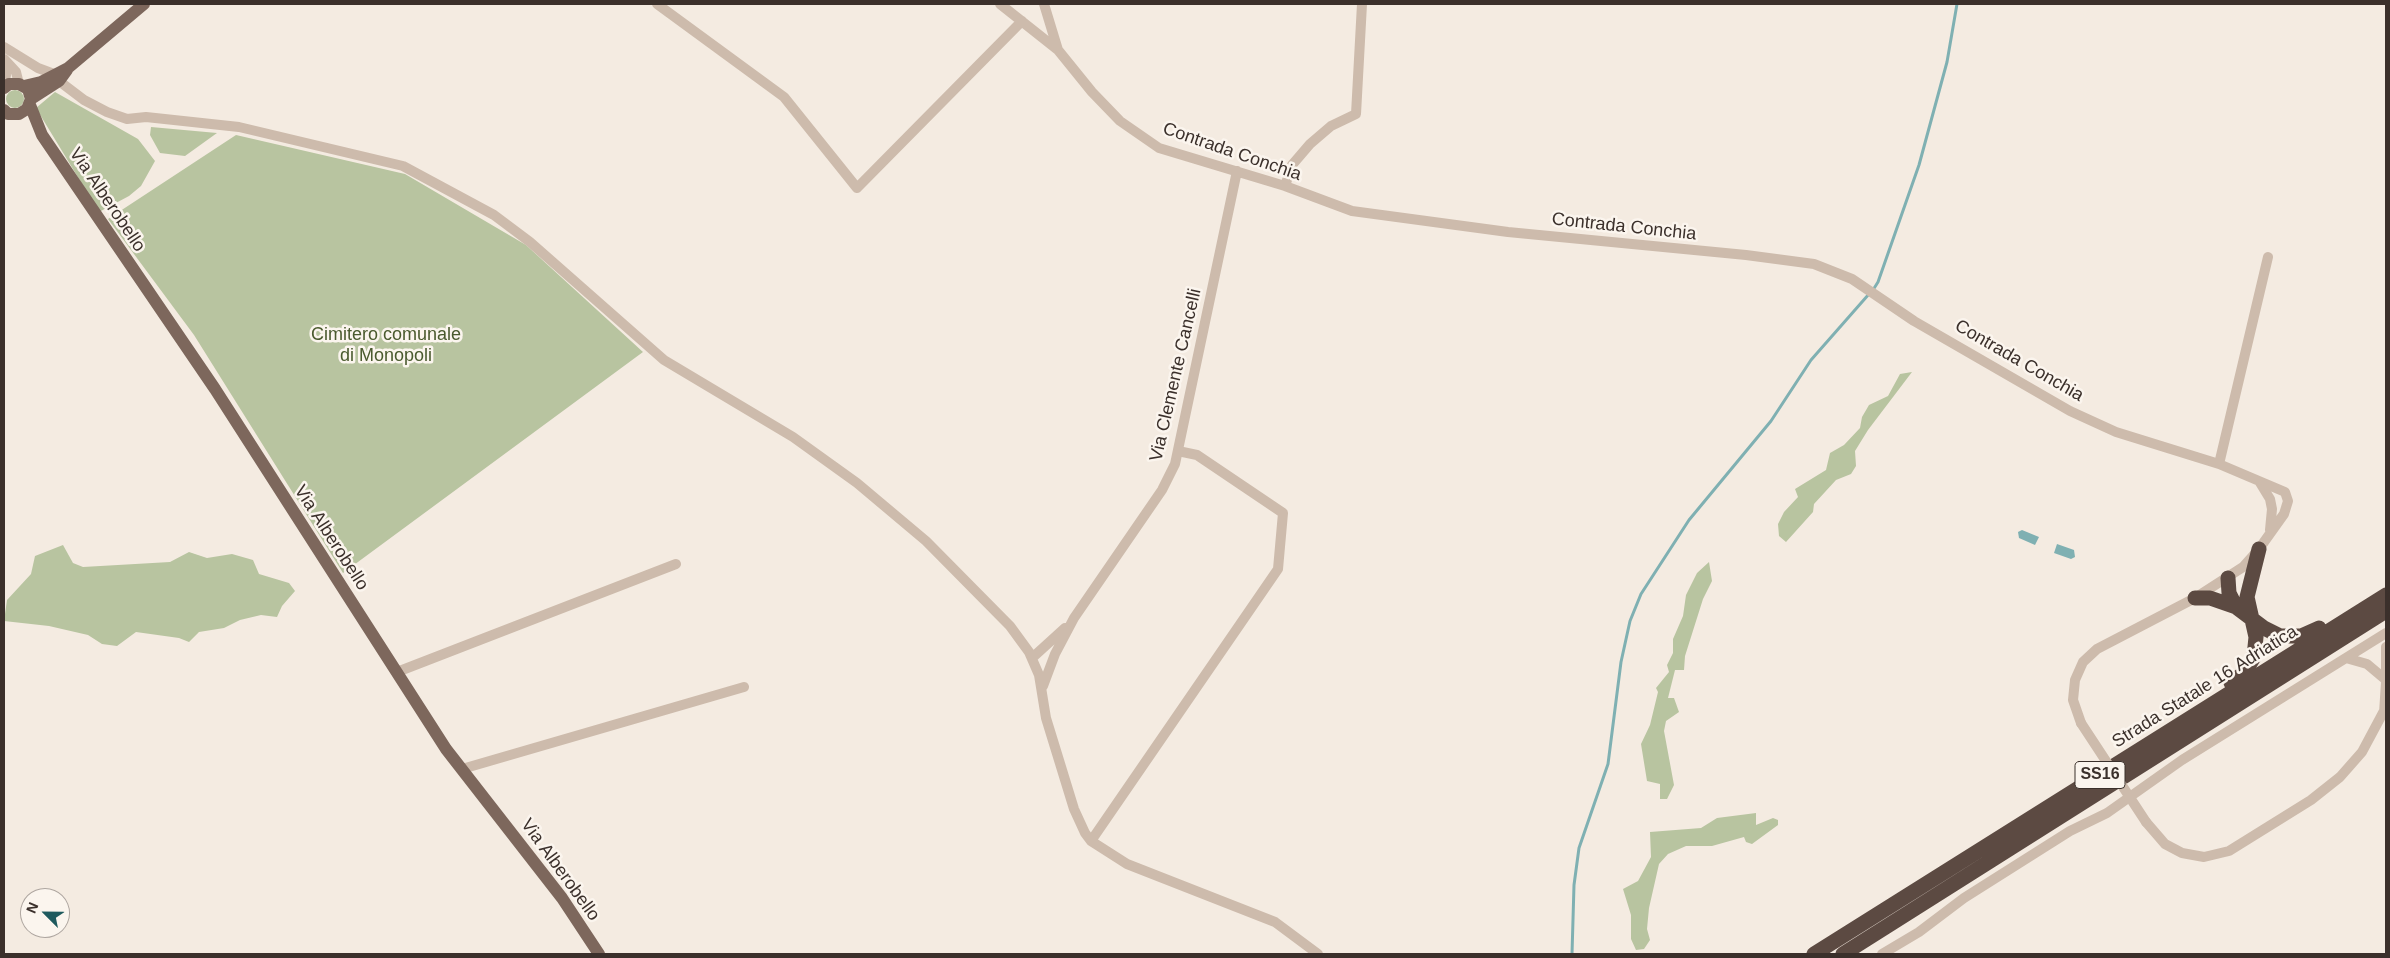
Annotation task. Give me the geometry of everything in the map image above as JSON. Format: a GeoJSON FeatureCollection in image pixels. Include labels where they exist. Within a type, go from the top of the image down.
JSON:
{"type":"FeatureCollection","features":[{"type":"Feature","properties":{"kind":"highway"},"geometry":{"type":"LineString","coordinates":[[2242,602],[2259,549]]}},
{"type":"Feature","properties":{"kind":"highway"},"geometry":{"type":"LineString","coordinates":[[2159,738],[2244,673],[2254,657],[2256,637],[2250,617],[2242,602],[2240,586],[2228,578]]}},
{"type":"Feature","properties":{"kind":"highway","name":"Strada Statale 16 Adriatica"},"geometry":{"type":"LineString","coordinates":[[1814,954],[2386,595]]}},
{"type":"Feature","properties":{"kind":"highway"},"geometry":{"type":"LineString","coordinates":[[2195,598],[2242,602]]}},
{"type":"Feature","properties":{"kind":"highway"},"geometry":{"type":"LineString","coordinates":[[2250,617],[2264,628],[2280,636],[2301,636],[2364,609]]}},
{"type":"Feature","properties":{"kind":"highway","name":"Strada Statale 16 Adriatica"},"geometry":{"type":"LineString","coordinates":[[1843,954],[2386,611]]}},
{"type":"Feature","properties":{"kind":"main road"},"geometry":{"type":"LineString","coordinates":[[10,116],[27,109],[30,102],[144,4]]}},
{"type":"Feature","properties":{"kind":"main road"},"geometry":{"type":"LineString","coordinates":[[4,86],[41,82],[57,78]]}},
{"type":"Feature","properties":{"kind":"main road"},"geometry":{"type":"LineString","coordinates":[[21,85],[28,89],[30,102],[42,135]]}},
{"type":"Feature","properties":{"kind":"main road"},"geometry":{"type":"LineString","coordinates":[[10,116],[27,119],[42,135]]}},
{"type":"Feature","properties":{"kind":"main road","name":"Via Alberobello"},"geometry":{"type":"LineString","coordinates":[[42,135],[215,389],[446,749],[562,898],[599,954]]}},
{"type":"Feature","properties":{"kind":"street"},"geometry":{"type":"LineString","coordinates":[[657,4],[784,97],[857,188],[1022,21]]}},
{"type":"Feature","properties":{"kind":"street","name":"Contrada Conchia"},"geometry":{"type":"LineString","coordinates":[[1000,4],[1058,50],[1092,92],[1120,121],[1159,148],[1285,186],[1352,211],[1508,232],[1766,257],[1814,264],[1852,279],[1882,297],[1914,321],[2070,411],[2116,432],[2219,464],[2285,492]]}},
{"type":"Feature","properties":{"kind":"street"},"geometry":{"type":"LineString","coordinates":[[1044,4],[1058,50]]}},
{"type":"Feature","properties":{"kind":"street"},"geometry":{"type":"LineString","coordinates":[[1285,186],[1292,165],[1310,144],[1331,126],[1356,114],[1362,4]]}},
{"type":"Feature","properties":{"kind":"street"},"geometry":{"type":"LineString","coordinates":[[4,47],[57,78],[84,100],[107,112],[127,119],[146,117],[239,127],[404,166],[494,214],[530,242],[664,360],[763,419],[857,483],[926,541],[1010,626],[1034,661],[1039,675],[1046,718],[1074,809],[1084,833],[1091,841],[1127,864],[1275,922],[1318,954]]}},
{"type":"Feature","properties":{"kind":"street"},"geometry":{"type":"LineString","coordinates":[[4,59],[16,72],[21,85]]}},
{"type":"Feature","properties":{"kind":"street"},"geometry":{"type":"LineString","coordinates":[[4,71],[6,75],[4,86]]}},
{"type":"Feature","properties":{"kind":"street","name":"Via Clemente Cancelli"},"geometry":{"type":"LineString","coordinates":[[1074,618],[1162,490],[1175,464],[1236,171]]}},
{"type":"Feature","properties":{"kind":"street"},"geometry":{"type":"LineString","coordinates":[[2219,464],[2268,257]]}},
{"type":"Feature","properties":{"kind":"street"},"geometry":{"type":"LineString","coordinates":[[1091,841],[1278,569],[1283,513],[1196,455],[1178,451]]}},
{"type":"Feature","properties":{"kind":"street"},"geometry":{"type":"LineString","coordinates":[[2259,481],[2270,499],[2272,509],[2270,531]]}},
{"type":"Feature","properties":{"kind":"street"},"geometry":{"type":"LineString","coordinates":[[2272,509],[2285,492],[2288,501],[2284,514],[2270,531],[2259,549],[2243,567],[2195,598],[2097,649],[2083,662],[2075,680],[2073,700],[2081,723],[2146,822],[2165,844],[2182,853],[2204,857],[2229,851],[2311,800],[2340,777],[2362,752],[2385,710],[2386,681],[2367,664],[2346,658]]}},
{"type":"Feature","properties":{"kind":"street"},"geometry":{"type":"LineString","coordinates":[[397,672],[676,564]]}},
{"type":"Feature","properties":{"kind":"street"},"geometry":{"type":"LineString","coordinates":[[1034,661],[1074,618]]}},
{"type":"Feature","properties":{"kind":"street"},"geometry":{"type":"LineString","coordinates":[[1042,690],[1054,654],[1074,618]]}},
{"type":"Feature","properties":{"kind":"street"},"geometry":{"type":"LineString","coordinates":[[1882,954],[1918,932],[1972,893],[2070,831],[2107,813],[2182,760],[2386,632]]}},
{"type":"Feature","properties":{"kind":"street"},"geometry":{"type":"LineString","coordinates":[[1024,645],[1034,645],[1052,640]]}},
{"type":"Feature","properties":{"kind":"street"},"geometry":{"type":"LineString","coordinates":[[2386,647],[2386,676]]}},
{"type":"Feature","properties":{"kind":"street"},"geometry":{"type":"LineString","coordinates":[[1034,661],[1041,664],[1054,654]]}},
{"type":"Feature","properties":{"kind":"street"},"geometry":{"type":"LineString","coordinates":[[462,769],[744,686]]}},
{"type":"Feature","properties":{"kind":"green space"},"geometry":{"type":"Polygon","coordinates":[[[15,90],[21,93],[24,99],[21,105],[15,108],[9,105],[6,99],[9,93],[15,90]]]}},
{"type":"Feature","properties":{"kind":"green space"},"geometry":{"type":"Polygon","coordinates":[[[55,92],[138,139],[155,161],[141,186],[129,196],[99,212],[36,108],[55,92]]]}},
{"type":"Feature","properties":{"kind":"green space"},"geometry":{"type":"Polygon","coordinates":[[[151,127],[217,133],[185,156],[160,153],[150,135],[151,127]]]}},
{"type":"Feature","properties":{"kind":"green space","name":"Cimitero comunale di Monopoli"},"geometry":{"type":"Polygon","coordinates":[[[236,135],[405,174],[526,245],[643,352],[343,573],[194,335],[108,219],[236,135]]]}},
{"type":"Feature","properties":{"kind":"green space"},"geometry":{"type":"Polygon","coordinates":[[[1912,372],[1868,430],[1855,451],[1856,466],[1851,474],[1836,480],[1814,504],[1813,512],[1786,542],[1779,536],[1778,524],[1784,512],[1798,497],[1795,489],[1826,470],[1830,453],[1844,445],[1860,428],[1862,417],[1869,405],[1888,396],[1900,374],[1912,372]]]}},
{"type":"Feature","properties":{"kind":"green space"},"geometry":{"type":"Polygon","coordinates":[[[63,545],[73,563],[83,567],[170,562],[189,552],[207,558],[232,554],[253,560],[259,574],[289,583],[295,591],[282,606],[277,617],[261,615],[240,620],[224,628],[199,632],[189,642],[179,638],[136,632],[117,646],[102,644],[88,635],[49,626],[4,621],[7,600],[31,574],[35,556],[63,545]]]}},
{"type":"Feature","properties":{"kind":"green space"},"geometry":{"type":"Polygon","coordinates":[[[1709,562],[1712,581],[1703,599],[1685,656],[1684,670],[1675,670],[1668,698],[1674,698],[1679,712],[1666,721],[1664,731],[1674,785],[1667,799],[1660,799],[1660,784],[1647,781],[1641,744],[1650,725],[1658,692],[1656,688],[1669,672],[1667,665],[1673,653],[1673,639],[1683,616],[1686,595],[1697,573],[1709,562]]]}},
{"type":"Feature","properties":{"kind":"green space"},"geometry":{"type":"Polygon","coordinates":[[[1756,813],[1756,825],[1773,818],[1778,820],[1778,825],[1752,844],[1746,842],[1744,837],[1712,846],[1686,846],[1668,854],[1659,864],[1649,908],[1647,929],[1650,940],[1644,949],[1636,950],[1631,939],[1631,915],[1623,889],[1638,881],[1651,857],[1650,832],[1701,828],[1717,818],[1756,813]]]}},
{"type":"Feature","properties":{"kind":"water"},"geometry":{"type":"Polygon","coordinates":[[[2022,530],[2039,537],[2035,545],[2019,538],[2018,532],[2022,530]]]}},
{"type":"Feature","properties":{"kind":"water"},"geometry":{"type":"Polygon","coordinates":[[[2057,544],[2074,550],[2075,557],[2071,559],[2054,553],[2057,544]]]}},
{"type":"Feature","properties":{"kind":"waterway"},"geometry":{"type":"LineString","coordinates":[[1873,290],[1878,282],[1919,165],[1947,62],[1957,4]]}},
{"type":"Feature","properties":{"kind":"waterway"},"geometry":{"type":"LineString","coordinates":[[1572,954],[1574,885],[1579,848],[1608,764],[1621,662],[1630,621],[1641,594],[1689,520],[1771,421],[1811,360],[1869,294]]}}]}
